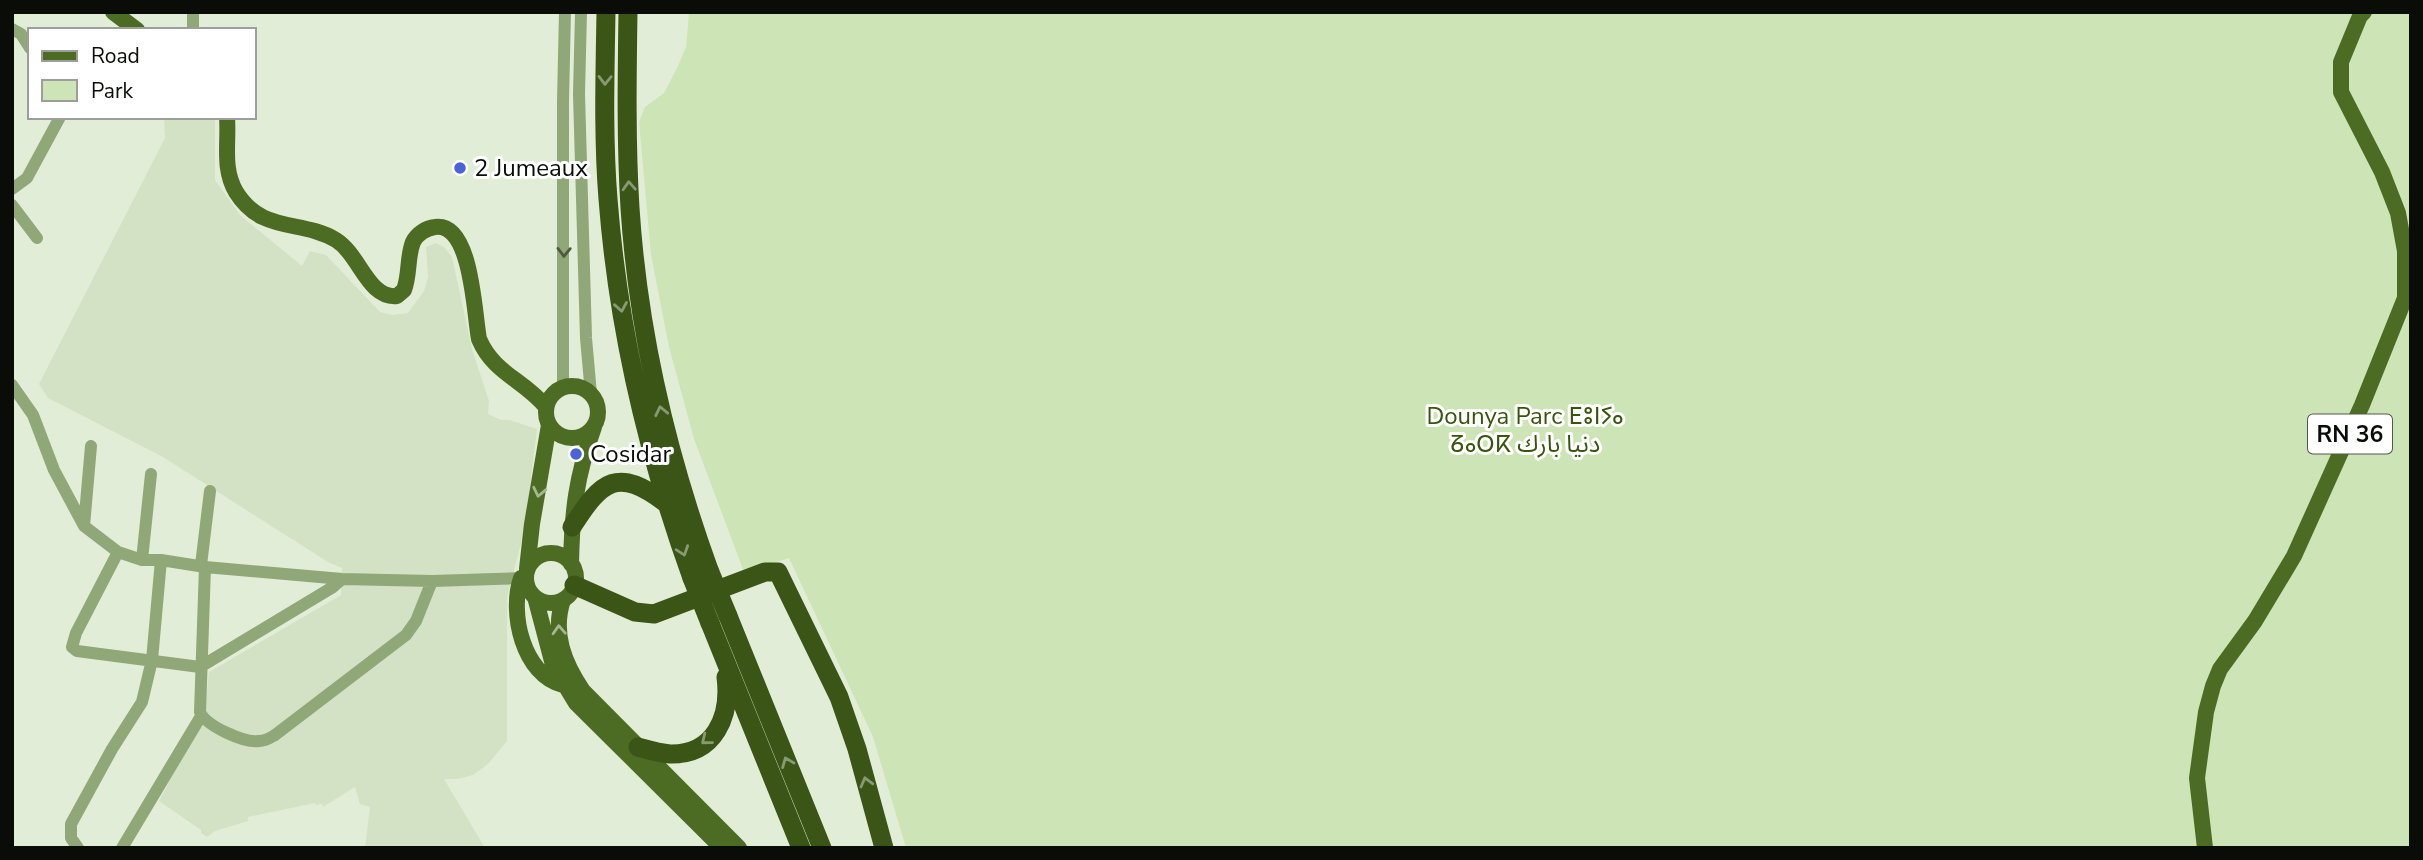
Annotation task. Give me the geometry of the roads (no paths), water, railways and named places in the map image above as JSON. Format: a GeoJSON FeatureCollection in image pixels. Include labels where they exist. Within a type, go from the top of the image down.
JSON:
{"type":"FeatureCollection","features":[{"type":"Feature","properties":{"kind":"highway"},"geometry":{"type":"LineString","coordinates":[[606,12],[605,149],[612,246],[631,363],[667,504],[701,574],[719,620],[822,848]]}},
{"type":"Feature","properties":{"kind":"highway"},"geometry":{"type":"LineString","coordinates":[[628,12],[628,170],[639,294],[663,418],[685,498],[701,574]]}},
{"type":"Feature","properties":{"kind":"highway"},"geometry":{"type":"LineString","coordinates":[[572,527],[592,496],[616,483],[643,487],[667,504]]}},
{"type":"Feature","properties":{"kind":"highway"},"geometry":{"type":"LineString","coordinates":[[568,592],[635,612],[654,614],[765,572],[778,572],[828,672],[845,714],[884,848]]}},
{"type":"Feature","properties":{"kind":"highway"},"geometry":{"type":"LineString","coordinates":[[638,747],[666,754],[682,753],[704,744],[715,733],[727,704],[719,620]]}},
{"type":"Feature","properties":{"kind":"highway"},"geometry":{"type":"LineString","coordinates":[[723,655],[801,848]]}},
{"type":"Feature","properties":{"kind":"main road"},"geometry":{"type":"LineString","coordinates":[[113,12],[134,28]]}},
{"type":"Feature","properties":{"kind":"main road","name":"RN 36"},"geometry":{"type":"LineString","coordinates":[[2205,848],[2197,778],[2206,712],[2213,685],[2294,556],[2362,405],[2405,298],[2405,251],[2398,213],[2382,172],[2341,92],[2341,62],[2364,12]]}},
{"type":"Feature","properties":{"kind":"main road"},"geometry":{"type":"LineString","coordinates":[[227,119],[226,163],[236,192],[247,205],[271,222],[333,239],[351,253],[374,287],[385,296],[397,296],[404,290],[412,245],[419,234],[432,227],[440,227],[455,234],[464,250],[480,339],[491,362],[526,386],[555,396],[582,388],[591,394],[598,410],[578,480],[572,527],[571,564],[575,576],[558,615],[558,634],[570,671],[590,700],[739,848]]}},
{"type":"Feature","properties":{"kind":"main road"},"geometry":{"type":"LineString","coordinates":[[555,396],[517,608],[526,648],[544,675],[563,685]]}},
{"type":"Feature","properties":{"kind":"main road"},"geometry":{"type":"LineString","coordinates":[[549,425],[568,438],[580,437],[593,427]]}},
{"type":"Feature","properties":{"kind":"main road"},"geometry":{"type":"LineString","coordinates":[[568,592],[545,602],[535,597],[528,589],[525,575],[534,559],[545,554],[563,556],[571,564]]}},
{"type":"Feature","properties":{"kind":"main road"},"geometry":{"type":"LineString","coordinates":[[535,597],[550,656],[563,685],[583,711],[722,848]]}},
{"type":"Feature","properties":{"kind":"street"},"geometry":{"type":"LineString","coordinates":[[555,396],[565,12]]}},
{"type":"Feature","properties":{"kind":"street"},"geometry":{"type":"LineString","coordinates":[[581,12],[580,121],[586,338],[591,394]]}},
{"type":"Feature","properties":{"kind":"street"},"geometry":{"type":"LineString","coordinates":[[12,29],[21,34],[28,45]]}},
{"type":"Feature","properties":{"kind":"street"},"geometry":{"type":"LineString","coordinates":[[12,189],[27,178],[59,119]]}},
{"type":"Feature","properties":{"kind":"street"},"geometry":{"type":"LineString","coordinates":[[12,205],[37,238]]}},
{"type":"Feature","properties":{"kind":"street"},"geometry":{"type":"LineString","coordinates":[[12,385],[33,415],[54,470],[84,526],[118,552],[142,560],[342,579],[432,581],[525,575]]}},
{"type":"Feature","properties":{"kind":"street"},"geometry":{"type":"LineString","coordinates":[[84,526],[91,446]]}},
{"type":"Feature","properties":{"kind":"street"},"geometry":{"type":"LineString","coordinates":[[142,560],[151,474]]}},
{"type":"Feature","properties":{"kind":"street"},"geometry":{"type":"LineString","coordinates":[[210,491],[203,566],[199,706],[201,716],[208,723],[244,739],[268,739],[406,635],[416,621],[432,581]]}},
{"type":"Feature","properties":{"kind":"street"},"geometry":{"type":"LineString","coordinates":[[118,552],[76,633],[72,647],[77,651],[200,667],[342,579]]}},
{"type":"Feature","properties":{"kind":"street"},"geometry":{"type":"LineString","coordinates":[[78,848],[71,838],[71,824],[142,702],[152,660],[161,560]]}},
{"type":"Feature","properties":{"kind":"street"},"geometry":{"type":"LineString","coordinates":[[122,848],[201,716]]}},
{"type":"Feature","properties":{"kind":"place","name":"2 Jumeaux"},"geometry":{"type":"Point","coordinates":[460,168]}},
{"type":"Feature","properties":{"kind":"place","name":"Cosidar"},"geometry":{"type":"Point","coordinates":[576,454]}},
{"type":"Feature","properties":{"kind":"park label","name":"Dounya Parc ⴹⵓⵏⵢⴰ ⵒⴰⵔⴽ دنيا بارك"},"geometry":{"type":"Point","coordinates":[1525,430]}}]}
